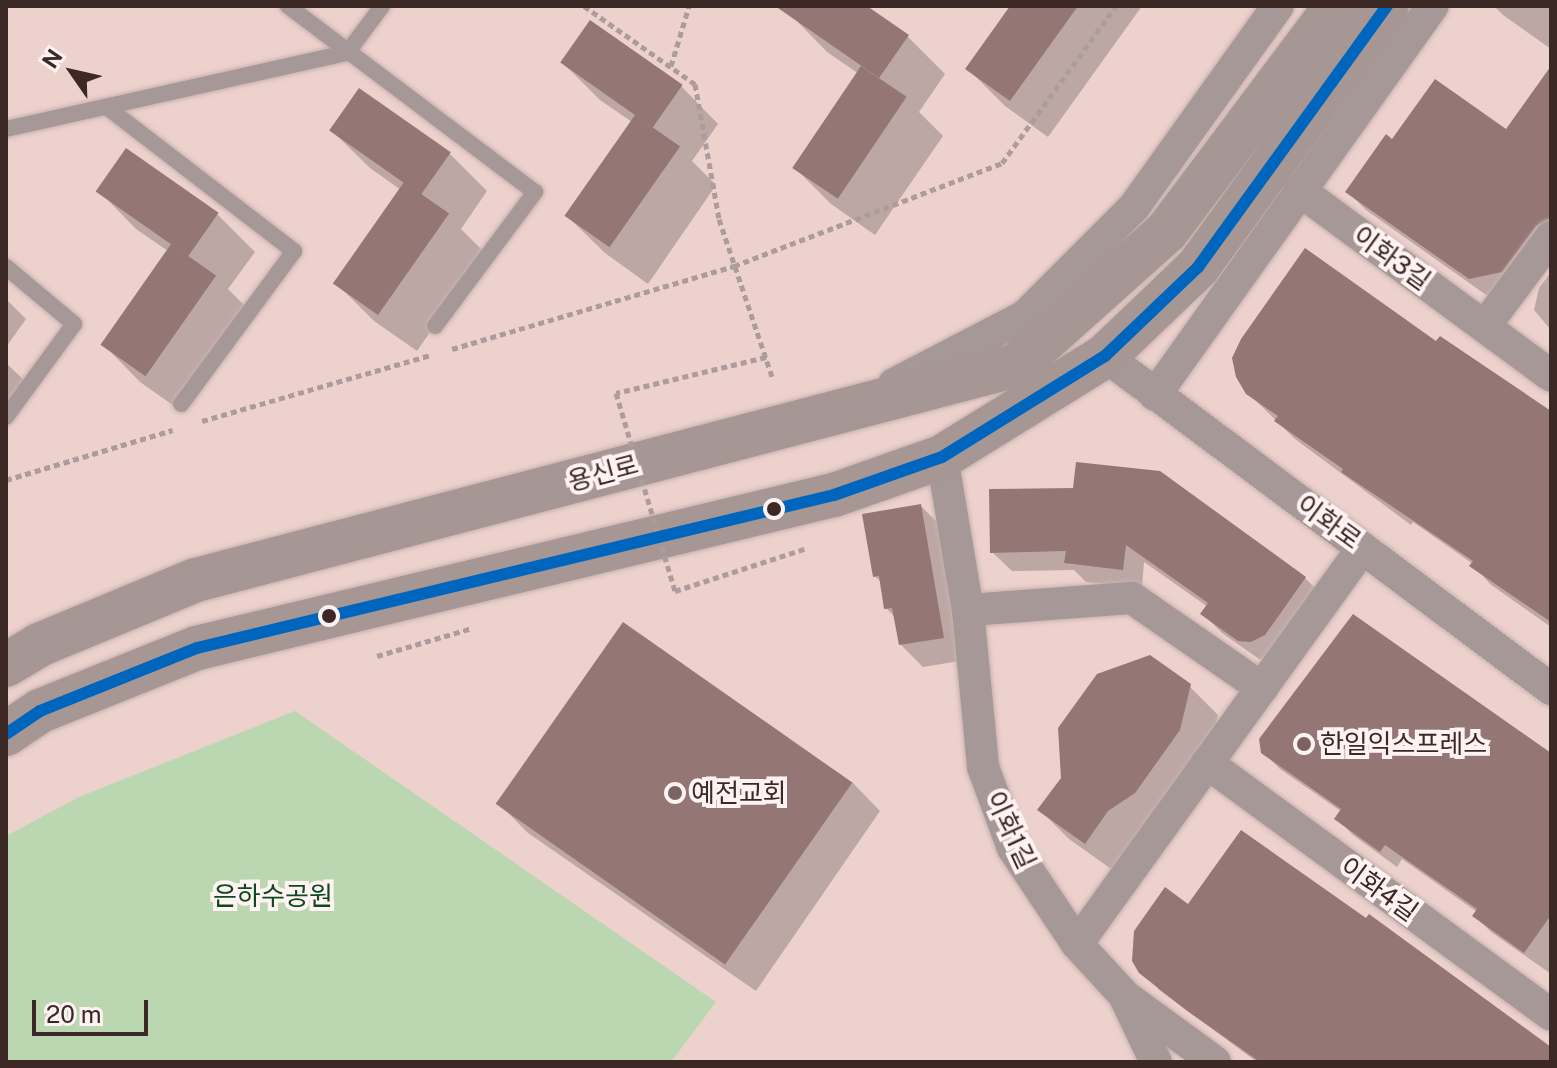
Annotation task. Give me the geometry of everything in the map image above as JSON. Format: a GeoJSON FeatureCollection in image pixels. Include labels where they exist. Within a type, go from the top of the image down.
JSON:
{"type":"FeatureCollection","features":[{"type":"Feature","properties":{"kind":"main road","name":"용신로"},"geometry":{"type":"LineString","coordinates":[[6,665],[39,645],[196,580],[1017,365],[1167,231],[1336,6]]}},
{"type":"Feature","properties":{"kind":"main road"},"geometry":{"type":"LineString","coordinates":[[6,734],[40,711],[197,648],[834,495],[942,457],[1105,356],[1198,267],[1387,6]]}},
{"type":"Feature","properties":{"kind":"street"},"geometry":{"type":"LineString","coordinates":[[842,411],[1025,316],[1134,207],[1278,6]]}},
{"type":"Feature","properties":{"kind":"street"},"geometry":{"type":"LineString","coordinates":[[1155,395],[1432,6]]}},
{"type":"Feature","properties":{"kind":"street","name":"이화3길"},"geometry":{"type":"LineString","coordinates":[[1299,190],[1551,376]]}},
{"type":"Feature","properties":{"kind":"street"},"geometry":{"type":"LineString","coordinates":[[1485,326],[1551,237]]}},
{"type":"Feature","properties":{"kind":"street","name":"이화로"},"geometry":{"type":"LineString","coordinates":[[1105,356],[1551,689]]}},
{"type":"Feature","properties":{"kind":"street","name":"이화1길"},"geometry":{"type":"LineString","coordinates":[[942,457],[968,610],[983,767],[1013,848],[1077,944],[1124,995],[1156,1062]]}},
{"type":"Feature","properties":{"kind":"street"},"geometry":{"type":"LineString","coordinates":[[1077,944],[1363,548]]}},
{"type":"Feature","properties":{"kind":"street"},"geometry":{"type":"LineString","coordinates":[[968,610],[1132,598],[1262,688]]}},
{"type":"Feature","properties":{"kind":"street","name":"이화4길"},"geometry":{"type":"LineString","coordinates":[[1207,763],[1551,1015]]}},
{"type":"Feature","properties":{"kind":"street"},"geometry":{"type":"LineString","coordinates":[[1124,995],[1215,1062]]}},
{"type":"Feature","properties":{"kind":"lane"},"geometry":{"type":"LineString","coordinates":[[288,6],[535,192],[435,326]]}},
{"type":"Feature","properties":{"kind":"lane"},"geometry":{"type":"LineString","coordinates":[[6,129],[347,53],[382,6]]}},
{"type":"Feature","properties":{"kind":"lane"},"geometry":{"type":"LineString","coordinates":[[108,108],[294,251],[181,404]]}},
{"type":"Feature","properties":{"kind":"lane"},"geometry":{"type":"LineString","coordinates":[[6,267],[74,324],[6,417]]}},
{"type":"Feature","properties":{"kind":"path"},"geometry":{"type":"LineString","coordinates":[[584,6],[695,84],[719,219],[773,379]]}},
{"type":"Feature","properties":{"kind":"path"},"geometry":{"type":"LineString","coordinates":[[671,66],[689,6]]}},
{"type":"Feature","properties":{"kind":"path"},"geometry":{"type":"LineString","coordinates":[[449,349],[734,266],[1002,163],[1116,6]]}},
{"type":"Feature","properties":{"kind":"path"},"geometry":{"type":"LineString","coordinates":[[194,424],[434,354]]}},
{"type":"Feature","properties":{"kind":"path"},"geometry":{"type":"LineString","coordinates":[[766,357],[616,393],[675,591],[804,549]]}},
{"type":"Feature","properties":{"kind":"path"},"geometry":{"type":"LineString","coordinates":[[6,480],[180,428]]}},
{"type":"Feature","properties":{"kind":"green space","name":"은하수공원"},"geometry":{"type":"Polygon","coordinates":[[[295,711],[716,1002],[671,1062],[6,1062],[6,836],[79,797],[295,711]]]}},
{"type":"Feature","properties":{"kind":"building"},"geometry":{"type":"Polygon","coordinates":[[[775,6],[867,6],[909,35],[879,78],[775,6]]]}},
{"type":"Feature","properties":{"kind":"building"},"geometry":{"type":"Polygon","coordinates":[[[1010,6],[1078,6],[1010,101],[965,69],[1010,6]]]}},
{"type":"Feature","properties":{"kind":"building"},"geometry":{"type":"Polygon","coordinates":[[[590,20],[683,85],[653,127],[560,63],[590,20]]]}},
{"type":"Feature","properties":{"kind":"building"},"geometry":{"type":"Polygon","coordinates":[[[861,66],[907,97],[838,199],[792,168],[861,66]]]}},
{"type":"Feature","properties":{"kind":"building"},"geometry":{"type":"Polygon","coordinates":[[[1551,66],[1551,218],[1536,226],[1502,272],[1469,279],[1345,192],[1386,134],[1392,139],[1435,79],[1506,129],[1551,66]]]}},
{"type":"Feature","properties":{"kind":"building"},"geometry":{"type":"Polygon","coordinates":[[[359,88],[451,152],[421,195],[329,131],[359,88]]]}},
{"type":"Feature","properties":{"kind":"building"},"geometry":{"type":"Polygon","coordinates":[[[635,115],[680,147],[610,247],[564,216],[635,115]]]}},
{"type":"Feature","properties":{"kind":"building"},"geometry":{"type":"Polygon","coordinates":[[[126,148],[219,213],[188,256],[96,191],[126,148]]]}},
{"type":"Feature","properties":{"kind":"building"},"geometry":{"type":"Polygon","coordinates":[[[404,182],[449,214],[378,315],[333,284],[404,182]]]}},
{"type":"Feature","properties":{"kind":"building"},"geometry":{"type":"Polygon","coordinates":[[[171,244],[216,276],[146,376],[100,345],[171,244]]]}},
{"type":"Feature","properties":{"kind":"building"},"geometry":{"type":"Polygon","coordinates":[[[1305,248],[1436,341],[1440,336],[1551,411],[1551,622],[1469,566],[1473,561],[1341,472],[1343,469],[1274,421],[1278,416],[1246,394],[1236,377],[1232,358],[1241,339],[1305,248]]]}},
{"type":"Feature","properties":{"kind":"building"},"geometry":{"type":"Polygon","coordinates":[[[1076,462],[1160,471],[1306,577],[1265,635],[1251,642],[1238,641],[1200,614],[1208,603],[1126,545],[1123,570],[1064,563],[1066,551],[990,553],[989,489],[1073,488],[1076,462]]]}},
{"type":"Feature","properties":{"kind":"building"},"geometry":{"type":"Polygon","coordinates":[[[921,504],[944,638],[899,645],[892,608],[884,609],[879,576],[873,577],[862,514],[921,504]]]}},
{"type":"Feature","properties":{"kind":"building"},"geometry":{"type":"Polygon","coordinates":[[[1353,614],[1551,753],[1551,915],[1524,953],[1472,916],[1477,909],[1385,845],[1380,852],[1334,819],[1341,809],[1261,753],[1259,739],[1353,614]]]}},
{"type":"Feature","properties":{"kind":"building","name":"예전교회"},"geometry":{"type":"Polygon","coordinates":[[[623,622],[852,783],[725,964],[496,804],[623,622]]]}},
{"type":"Feature","properties":{"kind":"building"},"geometry":{"type":"Polygon","coordinates":[[[1150,655],[1191,684],[1180,730],[1135,793],[1108,811],[1085,844],[1037,810],[1061,778],[1058,728],[1097,674],[1150,655]]]}},
{"type":"Feature","properties":{"kind":"building"},"geometry":{"type":"Polygon","coordinates":[[[1241,830],[1366,918],[1369,914],[1551,1047],[1551,1062],[1260,1062],[1186,1010],[1139,973],[1132,961],[1134,931],[1165,887],[1188,904],[1241,830]]]}},
{"type":"Feature","properties":{"kind":"transit line"},"geometry":{"type":"LineString","coordinates":[[6,734],[40,711],[197,648],[834,495],[942,457],[1105,356],[1198,267],[1387,6]]}},
{"type":"Feature","properties":{"kind":"place","name":"한일익스프레스"},"geometry":{"type":"Point","coordinates":[1304,744]}},
{"type":"Feature","properties":{"kind":"place","name":"예전교회"},"geometry":{"type":"Point","coordinates":[675,793]}}]}
